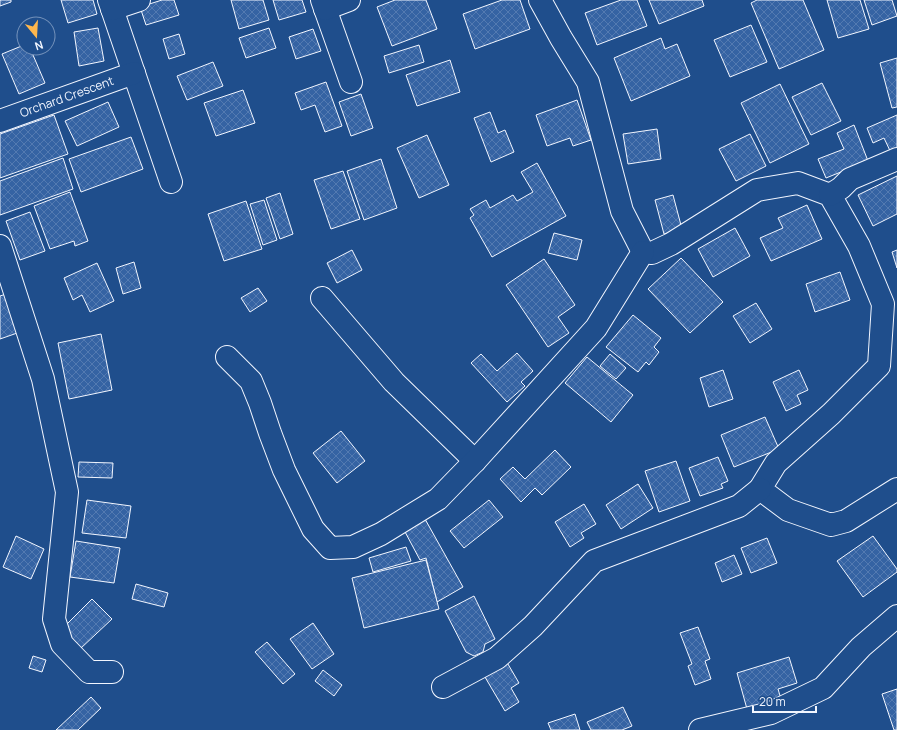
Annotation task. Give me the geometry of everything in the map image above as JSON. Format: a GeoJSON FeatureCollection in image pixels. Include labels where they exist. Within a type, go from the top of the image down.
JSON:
{"type":"FeatureCollection","features":[{"type":"Feature","properties":{"kind":"street"},"geometry":{"type":"LineString","coordinates":[[139,0],[111,4],[172,182]]}},
{"type":"Feature","properties":{"kind":"street"},"geometry":{"type":"LineString","coordinates":[[349,0],[324,4],[351,82]]}},
{"type":"Feature","properties":{"kind":"street"},"geometry":{"type":"LineString","coordinates":[[540,0],[588,82],[622,211],[643,252]]}},
{"type":"Feature","properties":{"kind":"street","name":"Orchard Crescent"},"geometry":{"type":"LineString","coordinates":[[0,121],[134,73]]}},
{"type":"Feature","properties":{"kind":"street"},"geometry":{"type":"LineString","coordinates":[[830,195],[841,188],[850,179],[897,159]]}},
{"type":"Feature","properties":{"kind":"street"},"geometry":{"type":"LineString","coordinates":[[443,687],[497,658],[533,626],[594,561],[739,506],[760,489],[776,464],[831,414],[879,366],[883,304],[859,246],[830,195],[798,183],[757,190],[672,244],[652,253],[643,252]]}},
{"type":"Feature","properties":{"kind":"street"},"geometry":{"type":"LineString","coordinates":[[0,246],[43,378],[66,492],[54,619],[62,644],[89,672],[112,672]]}},
{"type":"Feature","properties":{"kind":"street"},"geometry":{"type":"LineString","coordinates":[[227,357],[251,381],[270,434],[313,530],[330,548],[352,547],[381,534],[438,499],[476,461],[596,328],[643,252]]}},
{"type":"Feature","properties":{"kind":"street"},"geometry":{"type":"LineString","coordinates":[[322,298],[394,382],[476,461]]}},
{"type":"Feature","properties":{"kind":"street"},"geometry":{"type":"LineString","coordinates":[[760,489],[788,510],[831,524],[846,521],[897,489]]}},
{"type":"Feature","properties":{"kind":"street"},"geometry":{"type":"LineString","coordinates":[[700,730],[771,713],[823,688],[861,647],[897,616]]}},
{"type":"Feature","properties":{"kind":"building"},"geometry":{"type":"Polygon","coordinates":[[[0,0],[11,0],[11,2],[0,6],[0,0]]]}},
{"type":"Feature","properties":{"kind":"building"},"geometry":{"type":"Polygon","coordinates":[[[61,0],[93,0],[97,14],[68,23],[61,0]]]}},
{"type":"Feature","properties":{"kind":"building"},"geometry":{"type":"Polygon","coordinates":[[[162,0],[174,0],[179,15],[146,25],[140,7],[162,0]]]}},
{"type":"Feature","properties":{"kind":"building"},"geometry":{"type":"Polygon","coordinates":[[[231,0],[263,0],[269,20],[239,29],[231,0]]]}},
{"type":"Feature","properties":{"kind":"building"},"geometry":{"type":"Polygon","coordinates":[[[273,0],[302,0],[306,12],[279,20],[273,0]]]}},
{"type":"Feature","properties":{"kind":"building"},"geometry":{"type":"Polygon","coordinates":[[[395,0],[426,0],[437,29],[392,46],[377,7],[395,0]]]}},
{"type":"Feature","properties":{"kind":"building"},"geometry":{"type":"Polygon","coordinates":[[[502,0],[520,0],[530,29],[475,49],[463,14],[502,0]]]}},
{"type":"Feature","properties":{"kind":"building"},"geometry":{"type":"Polygon","coordinates":[[[621,0],[637,0],[647,26],[597,45],[585,13],[621,0]]]}},
{"type":"Feature","properties":{"kind":"building"},"geometry":{"type":"Polygon","coordinates":[[[649,0],[702,0],[704,6],[659,24],[649,0]]]}},
{"type":"Feature","properties":{"kind":"building"},"geometry":{"type":"Polygon","coordinates":[[[757,0],[803,0],[824,50],[779,69],[751,3],[757,0]]]}},
{"type":"Feature","properties":{"kind":"building"},"geometry":{"type":"Polygon","coordinates":[[[827,0],[860,0],[869,29],[838,38],[827,0]]]}},
{"type":"Feature","properties":{"kind":"building"},"geometry":{"type":"Polygon","coordinates":[[[864,0],[892,0],[897,16],[872,25],[864,0]]]}},
{"type":"Feature","properties":{"kind":"building"},"geometry":{"type":"Polygon","coordinates":[[[751,25],[767,62],[730,77],[714,40],[751,25]]]}},
{"type":"Feature","properties":{"kind":"building"},"geometry":{"type":"Polygon","coordinates":[[[98,28],[104,61],[79,66],[74,32],[98,28]]]}},
{"type":"Feature","properties":{"kind":"building"},"geometry":{"type":"Polygon","coordinates":[[[269,28],[276,48],[246,58],[239,38],[269,28]]]}},
{"type":"Feature","properties":{"kind":"building"},"geometry":{"type":"Polygon","coordinates":[[[313,29],[321,51],[296,59],[289,37],[313,29]]]}},
{"type":"Feature","properties":{"kind":"building"},"geometry":{"type":"Polygon","coordinates":[[[179,34],[185,54],[169,59],[163,39],[179,34]]]}},
{"type":"Feature","properties":{"kind":"building"},"geometry":{"type":"Polygon","coordinates":[[[661,38],[665,49],[677,44],[690,76],[631,101],[614,58],[661,38]]]}},
{"type":"Feature","properties":{"kind":"building"},"geometry":{"type":"Polygon","coordinates":[[[419,45],[424,62],[389,73],[384,56],[419,45]]]}},
{"type":"Feature","properties":{"kind":"building"},"geometry":{"type":"Polygon","coordinates":[[[16,48],[16,56],[33,56],[45,83],[19,94],[2,54],[16,48]]]}},
{"type":"Feature","properties":{"kind":"building"},"geometry":{"type":"Polygon","coordinates":[[[897,58],[897,107],[892,108],[880,63],[897,58]]]}},
{"type":"Feature","properties":{"kind":"building"},"geometry":{"type":"Polygon","coordinates":[[[450,60],[460,92],[417,106],[406,75],[450,60]]]}},
{"type":"Feature","properties":{"kind":"building"},"geometry":{"type":"Polygon","coordinates":[[[213,62],[223,86],[187,100],[177,76],[213,62]]]}},
{"type":"Feature","properties":{"kind":"building"},"geometry":{"type":"Polygon","coordinates":[[[326,82],[342,126],[325,132],[315,105],[301,110],[295,93],[326,82]]]}},
{"type":"Feature","properties":{"kind":"building"},"geometry":{"type":"Polygon","coordinates":[[[822,83],[841,121],[811,135],[792,97],[822,83]]]}},
{"type":"Feature","properties":{"kind":"building"},"geometry":{"type":"Polygon","coordinates":[[[780,84],[809,144],[770,163],[741,103],[780,84]]]}},
{"type":"Feature","properties":{"kind":"building"},"geometry":{"type":"Polygon","coordinates":[[[243,90],[255,123],[216,136],[204,103],[243,90]]]}},
{"type":"Feature","properties":{"kind":"building"},"geometry":{"type":"Polygon","coordinates":[[[361,94],[373,128],[351,136],[339,102],[361,94]]]}},
{"type":"Feature","properties":{"kind":"building"},"geometry":{"type":"Polygon","coordinates":[[[577,100],[591,140],[573,146],[570,138],[547,146],[536,115],[577,100]]]}},
{"type":"Feature","properties":{"kind":"building"},"geometry":{"type":"Polygon","coordinates":[[[108,102],[119,127],[77,146],[65,121],[108,102]]]}},
{"type":"Feature","properties":{"kind":"building"},"geometry":{"type":"Polygon","coordinates":[[[490,112],[498,133],[505,130],[514,152],[491,162],[474,118],[490,112]]]}},
{"type":"Feature","properties":{"kind":"building"},"geometry":{"type":"Polygon","coordinates":[[[54,115],[68,154],[0,178],[0,134],[54,115]]]}},
{"type":"Feature","properties":{"kind":"building"},"geometry":{"type":"Polygon","coordinates":[[[897,115],[897,152],[892,155],[884,138],[873,143],[867,128],[897,115]]]}},
{"type":"Feature","properties":{"kind":"building"},"geometry":{"type":"Polygon","coordinates":[[[854,125],[868,161],[826,178],[818,159],[844,149],[837,133],[854,125]]]}},
{"type":"Feature","properties":{"kind":"building"},"geometry":{"type":"Polygon","coordinates":[[[657,129],[661,159],[628,164],[623,134],[657,129]]]}},
{"type":"Feature","properties":{"kind":"building"},"geometry":{"type":"Polygon","coordinates":[[[750,134],[766,166],[736,181],[719,149],[750,134]]]}},
{"type":"Feature","properties":{"kind":"building"},"geometry":{"type":"Polygon","coordinates":[[[427,135],[449,185],[419,198],[397,148],[427,135]]]}},
{"type":"Feature","properties":{"kind":"building"},"geometry":{"type":"Polygon","coordinates":[[[131,137],[143,169],[81,192],[69,159],[131,137]]]}},
{"type":"Feature","properties":{"kind":"building"},"geometry":{"type":"Polygon","coordinates":[[[63,158],[73,189],[0,215],[0,181],[63,158]]]}},
{"type":"Feature","properties":{"kind":"building"},"geometry":{"type":"Polygon","coordinates":[[[381,159],[397,208],[364,220],[347,171],[381,159]]]}},
{"type":"Feature","properties":{"kind":"building"},"geometry":{"type":"Polygon","coordinates":[[[537,163],[566,216],[492,257],[470,218],[474,215],[470,209],[486,200],[490,208],[513,195],[517,201],[533,192],[521,172],[537,163]]]}},
{"type":"Feature","properties":{"kind":"building"},"geometry":{"type":"Polygon","coordinates":[[[343,171],[360,219],[331,229],[314,180],[343,171]]]}},
{"type":"Feature","properties":{"kind":"building"},"geometry":{"type":"Polygon","coordinates":[[[897,176],[897,214],[873,226],[858,195],[897,176]]]}},
{"type":"Feature","properties":{"kind":"building"},"geometry":{"type":"Polygon","coordinates":[[[70,192],[88,241],[75,246],[74,241],[50,249],[34,206],[70,192]]]}},
{"type":"Feature","properties":{"kind":"building"},"geometry":{"type":"Polygon","coordinates":[[[280,193],[293,234],[280,239],[266,198],[280,193]]]}},
{"type":"Feature","properties":{"kind":"building"},"geometry":{"type":"Polygon","coordinates":[[[673,195],[682,229],[664,234],[655,200],[673,195]]]}},
{"type":"Feature","properties":{"kind":"building"},"geometry":{"type":"Polygon","coordinates":[[[264,200],[277,240],[263,245],[250,204],[264,200]]]}},
{"type":"Feature","properties":{"kind":"building"},"geometry":{"type":"Polygon","coordinates":[[[246,201],[262,249],[224,261],[208,214],[246,201]]]}},
{"type":"Feature","properties":{"kind":"building"},"geometry":{"type":"Polygon","coordinates":[[[807,205],[822,239],[771,261],[760,238],[783,228],[778,218],[807,205]]]}},
{"type":"Feature","properties":{"kind":"building"},"geometry":{"type":"Polygon","coordinates":[[[30,212],[45,251],[20,260],[6,221],[30,212]]]}},
{"type":"Feature","properties":{"kind":"building"},"geometry":{"type":"Polygon","coordinates":[[[735,228],[750,256],[713,277],[698,249],[735,228]]]}},
{"type":"Feature","properties":{"kind":"building"},"geometry":{"type":"Polygon","coordinates":[[[554,233],[582,240],[577,260],[548,253],[554,233]]]}},
{"type":"Feature","properties":{"kind":"building"},"geometry":{"type":"Polygon","coordinates":[[[352,250],[362,270],[337,283],[327,263],[352,250]]]}},
{"type":"Feature","properties":{"kind":"building"},"geometry":{"type":"Polygon","coordinates":[[[897,250],[897,268],[892,252],[897,250]]]}},
{"type":"Feature","properties":{"kind":"building"},"geometry":{"type":"Polygon","coordinates":[[[681,258],[723,302],[690,333],[648,289],[681,258]]]}},
{"type":"Feature","properties":{"kind":"building"},"geometry":{"type":"Polygon","coordinates":[[[544,259],[575,305],[558,317],[569,333],[548,347],[506,285],[544,259]]]}},
{"type":"Feature","properties":{"kind":"building"},"geometry":{"type":"Polygon","coordinates":[[[134,262],[141,288],[123,294],[116,268],[134,262]]]}},
{"type":"Feature","properties":{"kind":"building"},"geometry":{"type":"Polygon","coordinates":[[[97,263],[114,301],[90,312],[82,295],[73,300],[64,278],[97,263]]]}},
{"type":"Feature","properties":{"kind":"building"},"geometry":{"type":"Polygon","coordinates":[[[840,272],[850,300],[815,312],[806,284],[840,272]]]}},
{"type":"Feature","properties":{"kind":"building"},"geometry":{"type":"Polygon","coordinates":[[[258,288],[267,301],[250,312],[241,298],[258,288]]]}},
{"type":"Feature","properties":{"kind":"building"},"geometry":{"type":"Polygon","coordinates":[[[9,293],[23,331],[0,339],[0,296],[9,293]]]}},
{"type":"Feature","properties":{"kind":"building"},"geometry":{"type":"Polygon","coordinates":[[[756,303],[772,329],[750,343],[733,316],[756,303]]]}},
{"type":"Feature","properties":{"kind":"building"},"geometry":{"type":"Polygon","coordinates":[[[633,315],[661,338],[654,347],[659,352],[649,365],[646,362],[638,372],[606,347],[633,315]]]}},
{"type":"Feature","properties":{"kind":"building"},"geometry":{"type":"Polygon","coordinates":[[[101,334],[112,390],[69,399],[58,343],[101,334]]]}},
{"type":"Feature","properties":{"kind":"building"},"geometry":{"type":"Polygon","coordinates":[[[517,353],[533,371],[521,382],[525,386],[507,402],[471,363],[481,354],[497,371],[517,353]]]}},
{"type":"Feature","properties":{"kind":"building"},"geometry":{"type":"Polygon","coordinates":[[[610,354],[626,368],[616,379],[600,366],[610,354]]]}},
{"type":"Feature","properties":{"kind":"building"},"geometry":{"type":"Polygon","coordinates":[[[587,357],[633,395],[611,422],[565,383],[587,357]]]}},
{"type":"Feature","properties":{"kind":"building"},"geometry":{"type":"Polygon","coordinates":[[[723,370],[733,399],[709,407],[700,378],[723,370]]]}},
{"type":"Feature","properties":{"kind":"building"},"geometry":{"type":"Polygon","coordinates":[[[799,370],[808,390],[797,395],[801,404],[786,411],[773,382],[799,370]]]}},
{"type":"Feature","properties":{"kind":"building"},"geometry":{"type":"Polygon","coordinates":[[[765,417],[779,449],[734,467],[721,435],[765,417]]]}},
{"type":"Feature","properties":{"kind":"building"},"geometry":{"type":"Polygon","coordinates":[[[341,431],[365,461],[337,483],[313,453],[341,431]]]}},
{"type":"Feature","properties":{"kind":"building"},"geometry":{"type":"Polygon","coordinates":[[[555,450],[571,467],[542,495],[535,488],[521,502],[500,479],[513,467],[525,479],[555,450]]]}},
{"type":"Feature","properties":{"kind":"building"},"geometry":{"type":"Polygon","coordinates":[[[718,457],[728,481],[721,484],[723,488],[700,496],[689,468],[718,457]]]}},
{"type":"Feature","properties":{"kind":"building"},"geometry":{"type":"Polygon","coordinates":[[[676,461],[690,501],[659,512],[645,471],[676,461]]]}},
{"type":"Feature","properties":{"kind":"building"},"geometry":{"type":"Polygon","coordinates":[[[79,462],[113,463],[112,478],[78,477],[79,462]]]}},
{"type":"Feature","properties":{"kind":"building"},"geometry":{"type":"Polygon","coordinates":[[[638,484],[653,508],[621,529],[606,505],[638,484]]]}},
{"type":"Feature","properties":{"kind":"building"},"geometry":{"type":"Polygon","coordinates":[[[87,500],[131,506],[126,538],[82,533],[87,500]]]}},
{"type":"Feature","properties":{"kind":"building"},"geometry":{"type":"Polygon","coordinates":[[[489,500],[503,517],[464,548],[450,531],[489,500]]]}},
{"type":"Feature","properties":{"kind":"building"},"geometry":{"type":"Polygon","coordinates":[[[584,504],[596,524],[581,533],[584,538],[570,547],[555,522],[584,504]]]}},
{"type":"Feature","properties":{"kind":"building"},"geometry":{"type":"Polygon","coordinates":[[[425,519],[463,587],[437,602],[426,558],[420,560],[404,530],[425,519]]]}},
{"type":"Feature","properties":{"kind":"building"},"geometry":{"type":"Polygon","coordinates":[[[16,536],[44,549],[31,579],[3,567],[16,536]]]}},
{"type":"Feature","properties":{"kind":"building"},"geometry":{"type":"Polygon","coordinates":[[[873,536],[897,569],[897,572],[863,597],[837,561],[873,536]]]}},
{"type":"Feature","properties":{"kind":"building"},"geometry":{"type":"Polygon","coordinates":[[[767,538],[777,563],[751,573],[741,548],[767,538]]]}},
{"type":"Feature","properties":{"kind":"building"},"geometry":{"type":"Polygon","coordinates":[[[76,541],[120,548],[114,583],[70,577],[76,541]]]}},
{"type":"Feature","properties":{"kind":"building"},"geometry":{"type":"Polygon","coordinates":[[[406,547],[411,561],[373,572],[369,558],[406,547]]]}},
{"type":"Feature","properties":{"kind":"building"},"geometry":{"type":"Polygon","coordinates":[[[734,555],[742,574],[722,582],[715,563],[734,555]]]}},
{"type":"Feature","properties":{"kind":"building"},"geometry":{"type":"Polygon","coordinates":[[[426,560],[439,609],[364,628],[352,578],[426,560]]]}},
{"type":"Feature","properties":{"kind":"building"},"geometry":{"type":"Polygon","coordinates":[[[136,584],[168,593],[164,607],[132,599],[136,584]]]}},
{"type":"Feature","properties":{"kind":"building"},"geometry":{"type":"Polygon","coordinates":[[[474,596],[495,639],[485,644],[483,652],[474,656],[466,652],[445,611],[474,596]]]}},
{"type":"Feature","properties":{"kind":"building"},"geometry":{"type":"Polygon","coordinates":[[[92,599],[112,619],[80,649],[61,630],[92,599]]]}},
{"type":"Feature","properties":{"kind":"building"},"geometry":{"type":"Polygon","coordinates":[[[313,623],[334,654],[312,669],[290,639],[313,623]]]}},
{"type":"Feature","properties":{"kind":"building"},"geometry":{"type":"Polygon","coordinates":[[[698,627],[710,659],[705,661],[711,679],[695,685],[688,666],[692,664],[680,633],[698,627]]]}},
{"type":"Feature","properties":{"kind":"building"},"geometry":{"type":"Polygon","coordinates":[[[267,642],[295,674],[283,684],[255,652],[267,642]]]}},
{"type":"Feature","properties":{"kind":"building"},"geometry":{"type":"Polygon","coordinates":[[[33,656],[46,660],[42,672],[29,668],[33,656]]]}},
{"type":"Feature","properties":{"kind":"building"},"geometry":{"type":"Polygon","coordinates":[[[789,657],[797,683],[778,689],[781,699],[747,709],[737,673],[789,657]]]}},
{"type":"Feature","properties":{"kind":"building"},"geometry":{"type":"Polygon","coordinates":[[[505,659],[519,683],[511,688],[519,702],[505,711],[482,672],[505,659]]]}},
{"type":"Feature","properties":{"kind":"building"},"geometry":{"type":"Polygon","coordinates":[[[323,670],[342,685],[334,696],[315,681],[323,670]]]}},
{"type":"Feature","properties":{"kind":"building"},"geometry":{"type":"Polygon","coordinates":[[[897,689],[897,730],[894,730],[882,694],[897,689]]]}},
{"type":"Feature","properties":{"kind":"building"},"geometry":{"type":"Polygon","coordinates":[[[91,697],[101,708],[78,730],[56,730],[91,697]]]}},
{"type":"Feature","properties":{"kind":"building"},"geometry":{"type":"Polygon","coordinates":[[[623,707],[632,726],[622,730],[591,730],[587,722],[623,707]]]}},
{"type":"Feature","properties":{"kind":"building"},"geometry":{"type":"Polygon","coordinates":[[[575,714],[580,730],[551,730],[548,723],[575,714]]]}}]}
